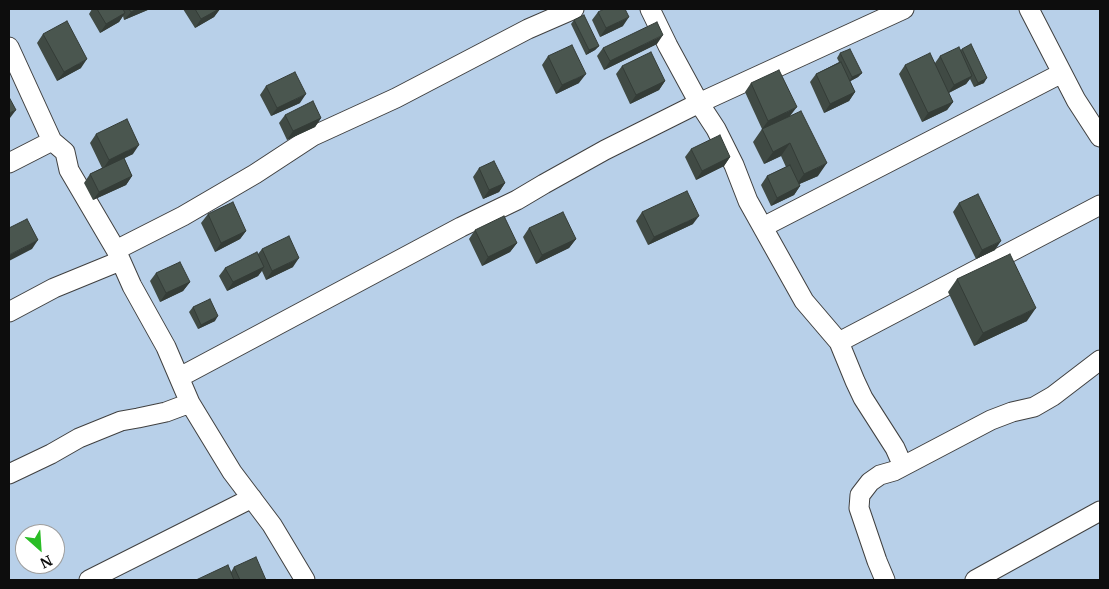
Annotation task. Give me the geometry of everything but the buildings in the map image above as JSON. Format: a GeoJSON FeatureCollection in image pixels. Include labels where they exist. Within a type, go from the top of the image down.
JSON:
{"type":"FeatureCollection","features":[{"type":"Feature","properties":{"kind":"street"},"geometry":{"type":"LineString","coordinates":[[9,312],[118,255],[255,174],[313,136],[396,98],[528,30],[574,9]]}},
{"type":"Feature","properties":{"kind":"street"},"geometry":{"type":"LineString","coordinates":[[650,9],[699,103],[716,129],[762,227],[804,301],[839,342],[863,398],[895,448],[903,466]]}},
{"type":"Feature","properties":{"kind":"street"},"geometry":{"type":"LineString","coordinates":[[180,377],[461,227],[517,200],[605,150],[699,103],[904,9]]}},
{"type":"Feature","properties":{"kind":"street"},"geometry":{"type":"LineString","coordinates":[[1030,9],[1076,100],[1100,137]]}},
{"type":"Feature","properties":{"kind":"street"},"geometry":{"type":"LineString","coordinates":[[9,47],[52,141],[65,152],[69,170],[118,255],[132,286],[166,347],[190,403],[232,472],[272,525],[305,580]]}},
{"type":"Feature","properties":{"kind":"street"},"geometry":{"type":"LineString","coordinates":[[762,227],[1062,73]]}},
{"type":"Feature","properties":{"kind":"street"},"geometry":{"type":"LineString","coordinates":[[9,163],[52,141]]}},
{"type":"Feature","properties":{"kind":"street"},"geometry":{"type":"LineString","coordinates":[[839,342],[1100,205]]}},
{"type":"Feature","properties":{"kind":"street"},"geometry":{"type":"LineString","coordinates":[[885,580],[862,520],[859,501],[860,496],[870,482],[880,475],[894,471],[991,420],[1012,412],[1034,407],[1053,396],[1100,360]]}},
{"type":"Feature","properties":{"kind":"street"},"geometry":{"type":"LineString","coordinates":[[9,474],[79,438],[121,420],[166,412],[190,403]]}},
{"type":"Feature","properties":{"kind":"street"},"geometry":{"type":"LineString","coordinates":[[89,580],[252,498]]}},
{"type":"Feature","properties":{"kind":"street"},"geometry":{"type":"LineString","coordinates":[[975,580],[1100,512]]}},
{"type":"Feature","properties":{"kind":"shaded area"},"geometry":{"type":"Polygon","coordinates":[[[9,9],[1100,9],[1100,580],[9,580],[9,9]]]}}]}
